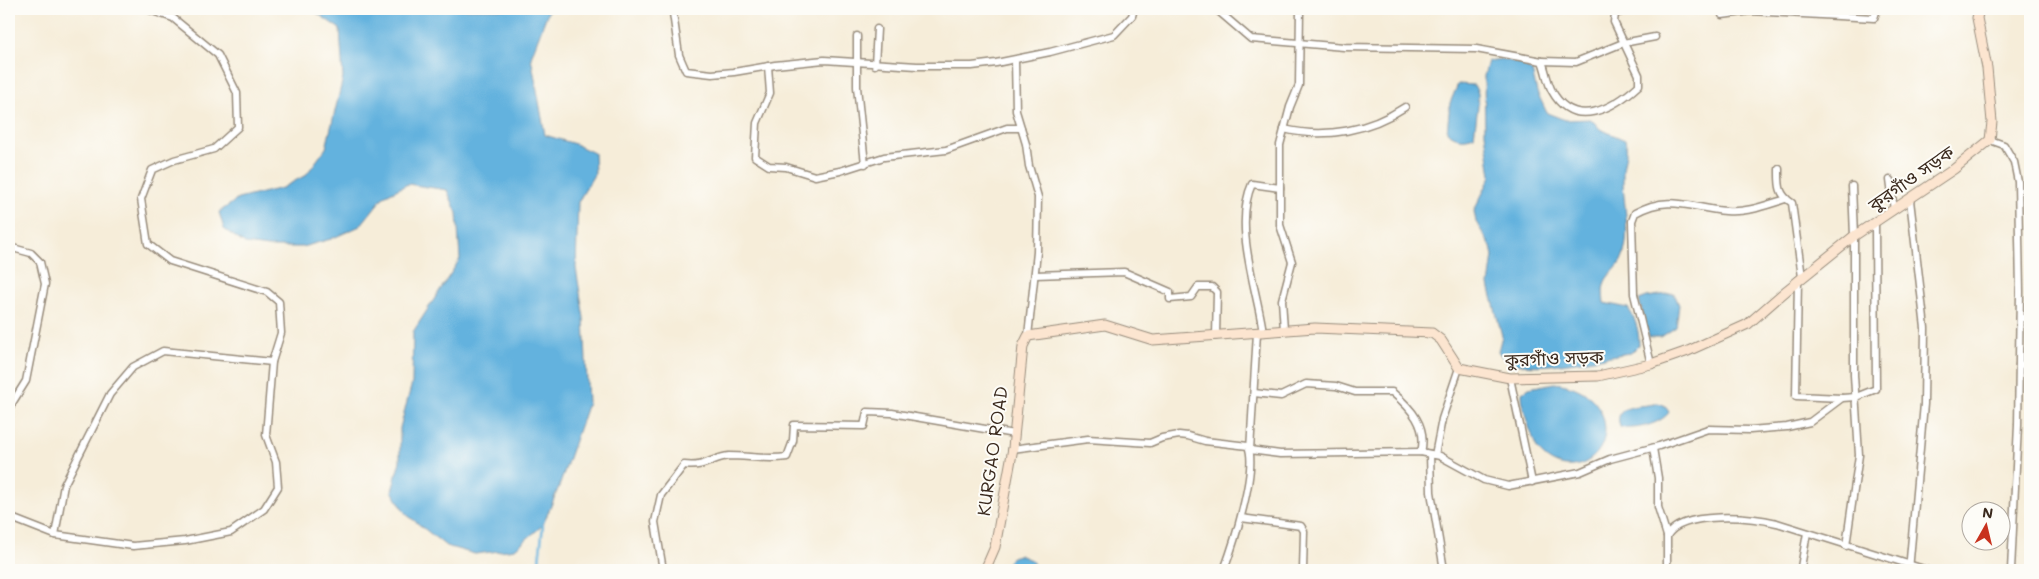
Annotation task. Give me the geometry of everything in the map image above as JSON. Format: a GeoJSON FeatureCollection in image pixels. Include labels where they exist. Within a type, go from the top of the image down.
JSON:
{"type":"FeatureCollection","features":[{"type":"Feature","properties":{"kind":"street"},"geometry":{"type":"LineString","coordinates":[[9,517],[55,535],[133,546],[185,541],[231,532],[264,509],[278,487],[276,462],[266,435],[272,362],[281,333],[279,302],[266,292],[170,262],[148,244],[141,199],[152,170],[174,160],[214,149],[238,128],[236,93],[218,55],[173,18],[147,9]]}},
{"type":"Feature","properties":{"kind":"street"},"geometry":{"type":"LineString","coordinates":[[673,13],[679,55],[686,72],[712,74],[824,60],[875,65],[972,66],[1015,60],[1114,35],[1132,16],[1134,9]]}},
{"type":"Feature","properties":{"kind":"street"},"geometry":{"type":"LineString","coordinates":[[1216,9],[1251,39],[1344,47],[1476,50],[1542,61],[1576,62],[1622,43],[1655,37]]}},
{"type":"Feature","properties":{"kind":"street"},"geometry":{"type":"LineString","coordinates":[[1284,330],[1282,300],[1292,262],[1280,226],[1280,145],[1299,85],[1298,43],[1300,9]]}},
{"type":"Feature","properties":{"kind":"street"},"geometry":{"type":"LineString","coordinates":[[1542,61],[1548,74],[1551,90],[1562,103],[1576,112],[1603,110],[1622,101],[1639,85],[1639,75],[1622,43],[1614,22],[1616,14],[1629,9]]}},
{"type":"Feature","properties":{"kind":"street"},"geometry":{"type":"LineString","coordinates":[[1722,15],[1750,11],[1874,18],[1877,9]]}},
{"type":"Feature","properties":{"kind":"street"},"geometry":{"type":"LineString","coordinates":[[1979,9],[1978,18],[1987,68],[1993,131],[1990,140],[2004,145],[2014,162],[2018,182],[2020,318],[2011,570]]}},
{"type":"Feature","properties":{"kind":"street"},"geometry":{"type":"LineString","coordinates":[[875,65],[877,29]]}},
{"type":"Feature","properties":{"kind":"street"},"geometry":{"type":"LineString","coordinates":[[857,36],[857,87],[865,164]]}},
{"type":"Feature","properties":{"kind":"street"},"geometry":{"type":"LineString","coordinates":[[1015,60],[1016,111],[1038,197],[1035,275],[1028,336],[1105,325],[1119,327],[1145,339],[1153,340],[1315,328],[1432,333],[1441,340],[1459,368],[1442,419],[1433,455],[1431,492],[1444,570]]}},
{"type":"Feature","properties":{"kind":"street"},"geometry":{"type":"LineString","coordinates":[[768,66],[770,93],[757,123],[755,157],[769,166],[786,167],[816,176],[865,164],[884,157],[946,150],[1007,128],[1021,128]]}},
{"type":"Feature","properties":{"kind":"street"},"geometry":{"type":"LineString","coordinates":[[1284,129],[1315,135],[1336,133],[1375,124],[1405,107]]}},
{"type":"Feature","properties":{"kind":"street","name":"কুরগাঁও সড়ক"},"geometry":{"type":"LineString","coordinates":[[1459,368],[1510,378],[1598,376],[1651,364],[1688,351],[1748,324],[1854,236],[1910,200],[1990,140]]}},
{"type":"Feature","properties":{"kind":"street"},"geometry":{"type":"LineString","coordinates":[[1779,169],[1780,190],[1786,199],[1792,203],[1800,279],[1796,396],[1856,397],[1876,389],[1875,222]]}},
{"type":"Feature","properties":{"kind":"street"},"geometry":{"type":"LineString","coordinates":[[1890,180],[1894,210]]}},
{"type":"Feature","properties":{"kind":"street"},"geometry":{"type":"LineString","coordinates":[[1224,570],[1240,518],[1250,464],[1260,332],[1260,307],[1255,294],[1247,250],[1246,196],[1252,184],[1280,188]]}},
{"type":"Feature","properties":{"kind":"street"},"geometry":{"type":"LineString","coordinates":[[1846,546],[1859,454],[1853,334],[1854,236],[1852,186]]}},
{"type":"Feature","properties":{"kind":"street"},"geometry":{"type":"LineString","coordinates":[[1651,364],[1634,294],[1632,220],[1636,213],[1659,202],[1726,211],[1746,211],[1786,199]]}},
{"type":"Feature","properties":{"kind":"street"},"geometry":{"type":"LineString","coordinates":[[1909,568],[1924,404],[1925,328],[1910,200]]}},
{"type":"Feature","properties":{"kind":"street"},"geometry":{"type":"LineString","coordinates":[[9,247],[32,253],[40,262],[45,284],[26,381],[9,408]]}},
{"type":"Feature","properties":{"kind":"street"},"geometry":{"type":"LineString","coordinates":[[1035,275],[1124,272],[1170,292],[1170,299],[1192,297],[1198,287],[1212,287],[1217,292],[1216,336]]}},
{"type":"Feature","properties":{"kind":"street"},"geometry":{"type":"LineString","coordinates":[[2020,318],[2030,318]]}},
{"type":"Feature","properties":{"kind":"street","name":"KURGAO ROAD"},"geometry":{"type":"LineString","coordinates":[[985,570],[995,547],[1012,449],[1023,346],[1028,336]]}},
{"type":"Feature","properties":{"kind":"street"},"geometry":{"type":"LineString","coordinates":[[55,535],[64,485],[110,394],[133,367],[163,351],[272,362]]}},
{"type":"Feature","properties":{"kind":"street"},"geometry":{"type":"LineString","coordinates":[[2019,365],[2030,364]]}},
{"type":"Feature","properties":{"kind":"street"},"geometry":{"type":"LineString","coordinates":[[1510,378],[1532,482]]}},
{"type":"Feature","properties":{"kind":"street"},"geometry":{"type":"LineString","coordinates":[[1254,393],[1281,396],[1306,384],[1336,386],[1355,392],[1392,392],[1406,404],[1421,426],[1424,440],[1421,452]]}},
{"type":"Feature","properties":{"kind":"street"},"geometry":{"type":"LineString","coordinates":[[1012,449],[1088,439],[1150,443],[1162,438],[1188,436],[1205,441],[1248,446],[1250,450],[1280,454],[1421,452],[1453,462],[1484,480],[1508,486],[1580,472],[1610,459],[1653,448],[1708,429],[1750,430],[1787,427],[1810,422],[1842,398]]}},
{"type":"Feature","properties":{"kind":"street"},"geometry":{"type":"LineString","coordinates":[[663,570],[655,522],[661,495],[684,465],[697,467],[726,456],[775,459],[787,457],[793,441],[794,424],[864,426],[867,412],[892,412],[1014,434]]}},
{"type":"Feature","properties":{"kind":"street"},"geometry":{"type":"LineString","coordinates":[[1653,448],[1658,478],[1658,507],[1666,536],[1667,570]]}},
{"type":"Feature","properties":{"kind":"street"},"geometry":{"type":"LineString","coordinates":[[1666,536],[1669,532],[1684,524],[1706,518],[1731,516],[1756,518],[1846,546],[1870,550],[1909,568],[1928,570]]}},
{"type":"Feature","properties":{"kind":"street"},"geometry":{"type":"LineString","coordinates":[[1240,518],[1302,526],[1304,531],[1303,570]]}},
{"type":"Feature","properties":{"kind":"street"},"geometry":{"type":"LineString","coordinates":[[1805,570],[1801,567],[1807,533]]}},
{"type":"Feature","properties":{"kind":"water"},"geometry":{"type":"Polygon","coordinates":[[[311,9],[549,9],[531,57],[545,135],[575,144],[594,153],[595,173],[578,202],[576,268],[584,318],[588,403],[560,484],[543,525],[515,549],[475,554],[446,546],[406,514],[392,491],[400,461],[400,428],[412,383],[413,332],[460,259],[457,213],[447,190],[408,184],[384,196],[360,226],[331,239],[302,247],[268,247],[245,244],[224,229],[219,212],[238,199],[282,188],[306,175],[326,148],[343,78],[340,29],[311,9]]]}},
{"type":"Feature","properties":{"kind":"water"},"geometry":{"type":"Polygon","coordinates":[[[1501,59],[1522,64],[1532,71],[1537,92],[1547,113],[1565,120],[1591,119],[1600,129],[1625,140],[1623,183],[1626,243],[1621,261],[1606,279],[1603,292],[1604,303],[1628,308],[1633,317],[1638,330],[1639,345],[1631,353],[1567,363],[1532,366],[1506,360],[1498,351],[1502,336],[1489,285],[1493,256],[1491,247],[1476,222],[1474,211],[1491,176],[1485,133],[1484,76],[1488,61],[1501,59]]]}},
{"type":"Feature","properties":{"kind":"water"},"geometry":{"type":"Polygon","coordinates":[[[1458,84],[1474,85],[1478,93],[1474,136],[1466,138],[1453,136],[1447,132],[1450,103],[1458,84]]]}},
{"type":"Feature","properties":{"kind":"water"},"geometry":{"type":"Polygon","coordinates":[[[1674,293],[1679,305],[1676,327],[1661,337],[1649,337],[1639,300],[1674,293]]]}},
{"type":"Feature","properties":{"kind":"water"},"geometry":{"type":"Polygon","coordinates":[[[1554,383],[1582,391],[1593,400],[1601,412],[1605,427],[1603,440],[1598,452],[1589,460],[1577,465],[1565,466],[1552,461],[1539,451],[1526,416],[1522,393],[1529,388],[1554,383]]]}},
{"type":"Feature","properties":{"kind":"water"},"geometry":{"type":"Polygon","coordinates":[[[1658,403],[1664,405],[1669,412],[1660,420],[1647,426],[1620,427],[1620,413],[1630,408],[1658,403]]]}},
{"type":"Feature","properties":{"kind":"water"},"geometry":{"type":"Polygon","coordinates":[[[1019,555],[1031,560],[1038,570],[1001,570],[1012,557],[1019,555]]]}},
{"type":"Feature","properties":{"kind":"waterway"},"geometry":{"type":"LineString","coordinates":[[538,570],[543,525]]}}]}
